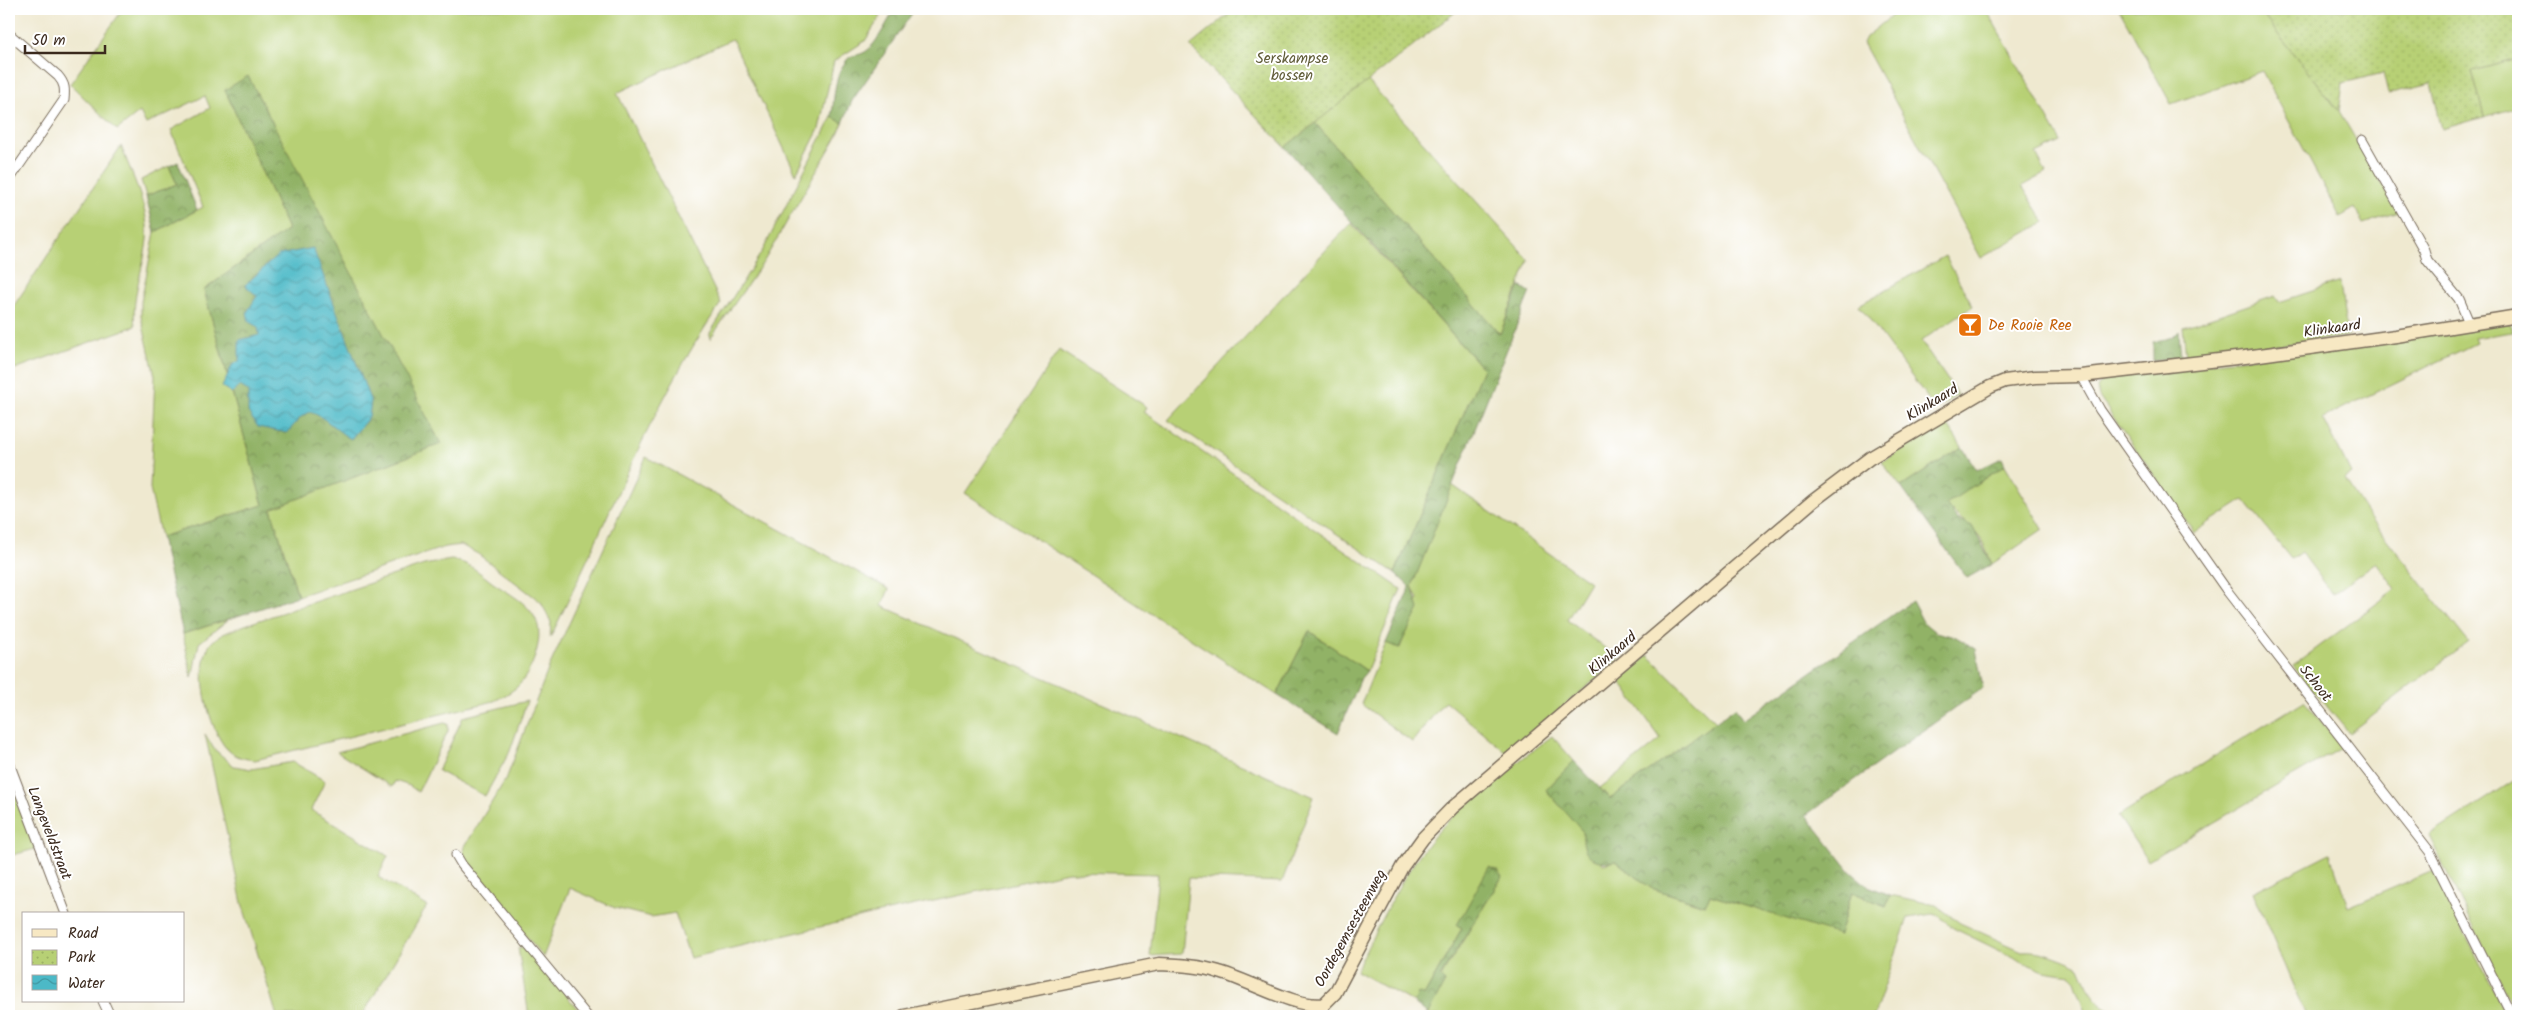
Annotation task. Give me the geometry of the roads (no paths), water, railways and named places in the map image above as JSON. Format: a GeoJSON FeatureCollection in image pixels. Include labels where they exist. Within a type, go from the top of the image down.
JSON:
{"type":"FeatureCollection","features":[{"type":"Feature","properties":{"kind":"street"},"geometry":{"type":"LineString","coordinates":[[9,34],[58,76],[64,83],[65,90],[64,100],[9,180]]}},
{"type":"Feature","properties":{"kind":"street"},"geometry":{"type":"LineString","coordinates":[[2362,140],[2424,250],[2426,260],[2459,299],[2470,325]]}},
{"type":"Feature","properties":{"kind":"street","name":"Klinkaard"},"geometry":{"type":"LineString","coordinates":[[1518,754],[1813,501],[1870,458],[1990,387],[2018,378],[2081,376],[2245,357],[2470,325],[2518,316]]}},
{"type":"Feature","properties":{"kind":"street","name":"Schoot"},"geometry":{"type":"LineString","coordinates":[[2081,376],[2100,410],[2228,592],[2430,852],[2512,1016]]}},
{"type":"Feature","properties":{"kind":"street","name":"Oordegemsesteenweg"},"geometry":{"type":"LineString","coordinates":[[904,1016],[1159,964],[1219,971],[1323,1010],[1335,993],[1402,867],[1423,838],[1452,808],[1518,754]]}},
{"type":"Feature","properties":{"kind":"street","name":"Langeveldstraat"},"geometry":{"type":"LineString","coordinates":[[9,763],[65,912]]}},
{"type":"Feature","properties":{"kind":"street"},"geometry":{"type":"LineString","coordinates":[[456,855],[462,865],[587,1016]]}},
{"type":"Feature","properties":{"kind":"street"},"geometry":{"type":"LineString","coordinates":[[104,1002],[110,1016]]}},
{"type":"Feature","properties":{"kind":"water"},"geometry":{"type":"Polygon","coordinates":[[[313,248],[371,402],[369,417],[351,439],[321,417],[310,412],[301,417],[287,433],[258,427],[248,412],[248,391],[240,386],[232,393],[222,387],[232,365],[239,361],[239,340],[259,335],[258,327],[249,322],[247,312],[257,296],[245,285],[278,255],[313,248]]]}},
{"type":"Feature","properties":{"kind":"place","name":"De Rooie Ree"},"geometry":{"type":"Point","coordinates":[1970,325]}},
{"type":"Feature","properties":{"kind":"park label","name":"Serskampse bossen"},"geometry":{"type":"Point","coordinates":[1292,66]}}]}
